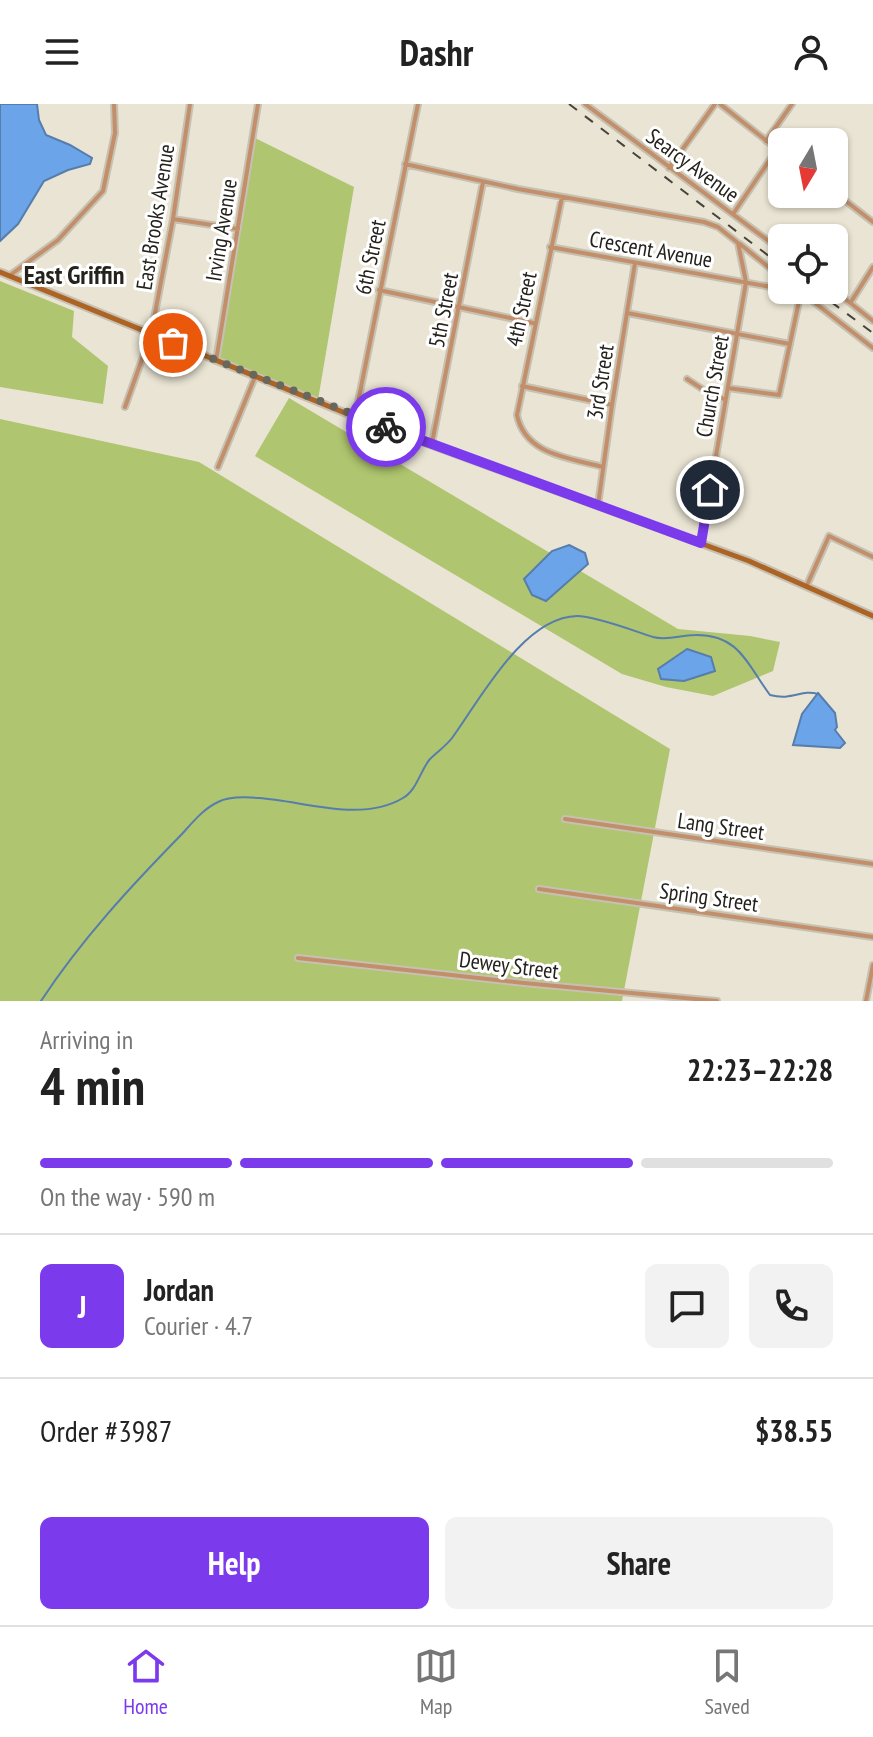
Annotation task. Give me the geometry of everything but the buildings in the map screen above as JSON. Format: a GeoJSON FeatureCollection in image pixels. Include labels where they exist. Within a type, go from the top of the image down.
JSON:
{"type":"FeatureCollection","features":[{"type":"Feature","properties":{"kind":"street","name":"East Brooks Avenue"},"geometry":{"type":"LineString","coordinates":[[125,407],[151,334],[173,219],[190,104]]}},
{"type":"Feature","properties":{"kind":"street","name":"Irving Avenue"},"geometry":{"type":"LineString","coordinates":[[216,361],[258,104]]}},
{"type":"Feature","properties":{"kind":"street","name":"6th Street"},"geometry":{"type":"LineString","coordinates":[[355,417],[418,104]]}},
{"type":"Feature","properties":{"kind":"street","name":"Searcy Avenue"},"geometry":{"type":"LineString","coordinates":[[585,104],[768,240]]}},
{"type":"Feature","properties":{"kind":"street"},"geometry":{"type":"LineString","coordinates":[[669,168],[718,104],[766,141],[792,104]]}},
{"type":"Feature","properties":{"kind":"street"},"geometry":{"type":"LineString","coordinates":[[9,276],[58,240],[103,191],[115,133],[115,105]]}},
{"type":"Feature","properties":{"kind":"street"},"geometry":{"type":"LineString","coordinates":[[405,164],[483,182],[704,222],[718,227],[768,267]]}},
{"type":"Feature","properties":{"kind":"street"},"geometry":{"type":"LineString","coordinates":[[733,214],[768,166]]}},
{"type":"Feature","properties":{"kind":"street","name":"5th Street"},"geometry":{"type":"LineString","coordinates":[[432,443],[483,182]]}},
{"type":"Feature","properties":{"kind":"street","name":"4th Street"},"geometry":{"type":"LineString","coordinates":[[562,197],[517,415],[521,426],[537,447],[603,467]]}},
{"type":"Feature","properties":{"kind":"street"},"geometry":{"type":"LineString","coordinates":[[848,203],[873,222]]}},
{"type":"Feature","properties":{"kind":"street"},"geometry":{"type":"LineString","coordinates":[[173,219],[238,229]]}},
{"type":"Feature","properties":{"kind":"street"},"geometry":{"type":"LineString","coordinates":[[738,243],[746,282]]}},
{"type":"Feature","properties":{"kind":"street","name":"Crescent Avenue"},"geometry":{"type":"LineString","coordinates":[[550,247],[768,286]]}},
{"type":"Feature","properties":{"kind":"street","name":"3rd Street"},"geometry":{"type":"LineString","coordinates":[[598,505],[635,263]]}},
{"type":"Feature","properties":{"kind":"street"},"geometry":{"type":"LineString","coordinates":[[851,302],[873,267]]}},
{"type":"Feature","properties":{"kind":"street"},"geometry":{"type":"LineString","coordinates":[[0,272],[355,417],[701,543],[807,585],[873,616]]}},
{"type":"Feature","properties":{"kind":"street","name":"Church Street"},"geometry":{"type":"LineString","coordinates":[[701,543],[746,282]]}},
{"type":"Feature","properties":{"kind":"street"},"geometry":{"type":"LineString","coordinates":[[379,290],[534,323]]}},
{"type":"Feature","properties":{"kind":"street"},"geometry":{"type":"LineString","coordinates":[[848,300],[873,321]]}},
{"type":"Feature","properties":{"kind":"street"},"geometry":{"type":"LineString","coordinates":[[728,388],[779,395],[797,304]]}},
{"type":"Feature","properties":{"kind":"street"},"geometry":{"type":"LineString","coordinates":[[816,304],[873,348]]}},
{"type":"Feature","properties":{"kind":"street"},"geometry":{"type":"LineString","coordinates":[[627,313],[790,344]]}},
{"type":"Feature","properties":{"kind":"street"},"geometry":{"type":"LineString","coordinates":[[218,467],[255,377]]}},
{"type":"Feature","properties":{"kind":"street"},"geometry":{"type":"LineString","coordinates":[[687,379],[724,399]]}},
{"type":"Feature","properties":{"kind":"street"},"geometry":{"type":"LineString","coordinates":[[522,386],[612,405]]}},
{"type":"Feature","properties":{"kind":"street"},"geometry":{"type":"LineString","coordinates":[[807,585],[829,536],[873,557]]}},
{"type":"Feature","properties":{"kind":"street","name":"Lang Street"},"geometry":{"type":"LineString","coordinates":[[565,819],[873,864]]}},
{"type":"Feature","properties":{"kind":"street","name":"Spring Street"},"geometry":{"type":"LineString","coordinates":[[539,889],[873,937]]}},
{"type":"Feature","properties":{"kind":"street","name":"Dewey Street"},"geometry":{"type":"LineString","coordinates":[[298,958],[651,999],[717,1001]]}},
{"type":"Feature","properties":{"kind":"street"},"geometry":{"type":"LineString","coordinates":[[866,1001],[873,965]]}},
{"type":"Feature","properties":{"kind":"green space"},"geometry":{"type":"Polygon","coordinates":[[[253,137],[354,187],[318,400],[217,359],[253,137]]]}},
{"type":"Feature","properties":{"kind":"green space"},"geometry":{"type":"Polygon","coordinates":[[[0,281],[74,311],[72,337],[108,366],[103,404],[0,387],[0,281]]]}},
{"type":"Feature","properties":{"kind":"green space"},"geometry":{"type":"Polygon","coordinates":[[[289,398],[678,629],[780,642],[773,671],[713,696],[622,674],[255,456],[289,398]]]}},
{"type":"Feature","properties":{"kind":"green space"},"geometry":{"type":"Polygon","coordinates":[[[0,419],[199,462],[670,749],[622,1001],[0,1001],[0,419]]]}},
{"type":"Feature","properties":{"kind":"water"},"geometry":{"type":"Polygon","coordinates":[[[0,104],[37,104],[39,120],[46,135],[92,158],[90,164],[44,181],[18,224],[0,241],[0,104]]]}},
{"type":"Feature","properties":{"kind":"water"},"geometry":{"type":"Polygon","coordinates":[[[569,545],[585,553],[588,564],[546,601],[532,595],[524,579],[552,551],[569,545]]]}},
{"type":"Feature","properties":{"kind":"water"},"geometry":{"type":"Polygon","coordinates":[[[687,649],[711,657],[715,671],[684,681],[661,679],[658,669],[687,649]]]}},
{"type":"Feature","properties":{"kind":"water"},"geometry":{"type":"Polygon","coordinates":[[[818,693],[835,713],[835,730],[845,743],[840,748],[793,745],[802,714],[818,693]]]}},
{"type":"Feature","properties":{"kind":"waterway"},"geometry":{"type":"LineString","coordinates":[[41,1001],[107,914],[207,808],[222,800],[238,797],[351,810],[387,805],[403,798],[412,790],[430,759],[452,738],[505,663],[539,630],[557,620],[585,617],[658,638],[710,636],[732,645],[748,662],[770,695],[818,694]]}},
{"type":"Feature","properties":{"kind":"railway"},"geometry":{"type":"LineString","coordinates":[[569,104],[768,255]]}},
{"type":"Feature","properties":{"kind":"railway"},"geometry":{"type":"LineString","coordinates":[[834,304],[873,333]]}},
{"type":"Feature","properties":{"kind":"way so far"},"geometry":{"type":"LineString","coordinates":[[173,343],[386,427]]}},
{"type":"Feature","properties":{"kind":"district","name":"East Griffin"},"geometry":{"type":"Point","coordinates":[74,275]}},
{"type":"Feature","properties":{"kind":"route"},"geometry":{"type":"LineString","coordinates":[[386,427],[701,543],[710,490]]}}]}
